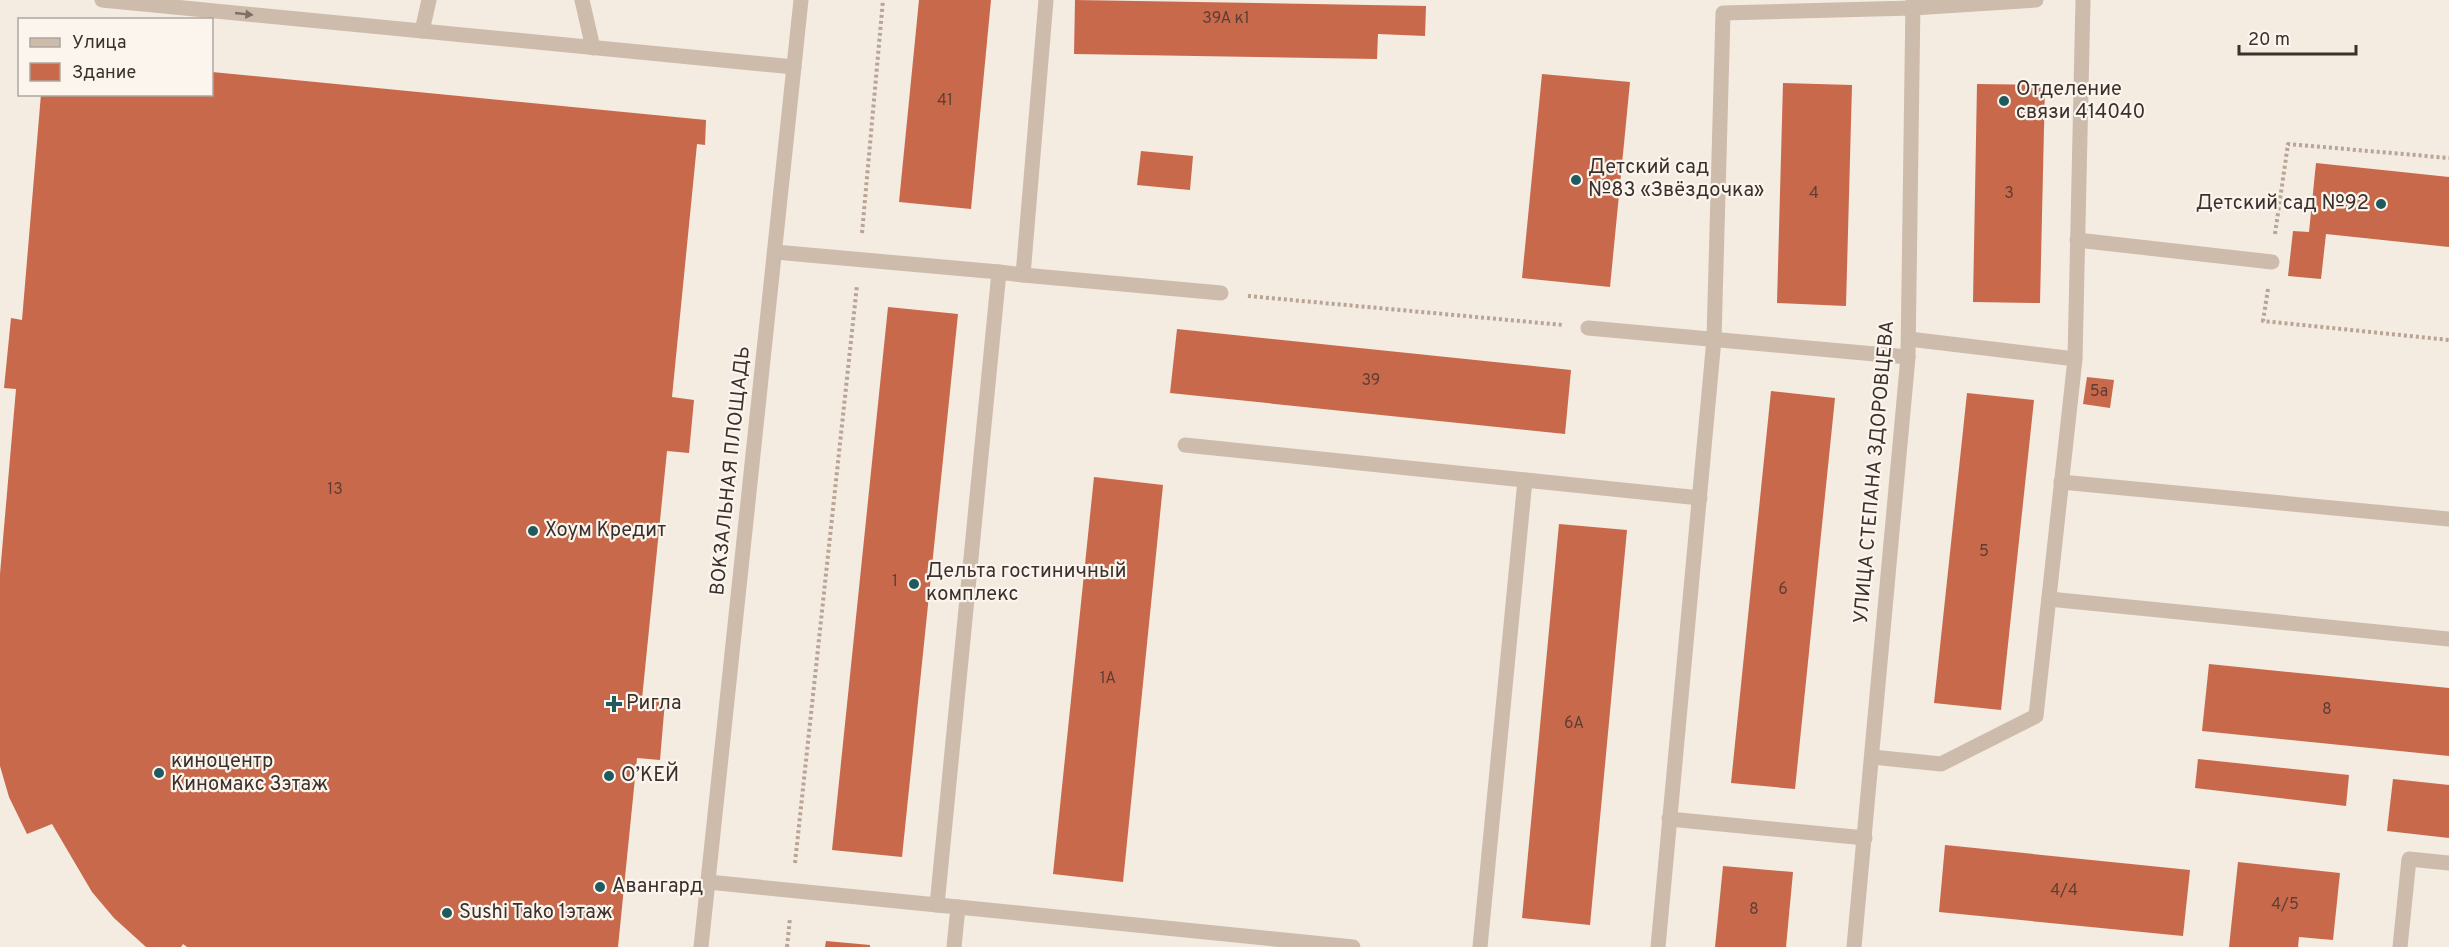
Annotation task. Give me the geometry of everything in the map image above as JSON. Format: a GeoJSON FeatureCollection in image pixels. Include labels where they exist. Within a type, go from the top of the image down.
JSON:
{"type":"FeatureCollection","features":[{"type":"Feature","properties":{"kind":"street"},"geometry":{"type":"LineString","coordinates":[[102,0],[794,67]]}},
{"type":"Feature","properties":{"kind":"street"},"geometry":{"type":"LineString","coordinates":[[422,31],[429,0]]}},
{"type":"Feature","properties":{"kind":"street"},"geometry":{"type":"LineString","coordinates":[[582,0],[593,48]]}},
{"type":"Feature","properties":{"kind":"street","name":"ВОКЗАЛЬНАЯ ПЛОЩАДЬ"},"geometry":{"type":"LineString","coordinates":[[701,947],[801,0]]}},
{"type":"Feature","properties":{"kind":"street"},"geometry":{"type":"LineString","coordinates":[[1023,275],[1046,0]]}},
{"type":"Feature","properties":{"kind":"street"},"geometry":{"type":"LineString","coordinates":[[1658,947],[1714,339],[1723,13],[2036,0]]}},
{"type":"Feature","properties":{"kind":"street"},"geometry":{"type":"LineString","coordinates":[[1872,757],[1941,764],[2036,716],[2074,359],[2083,0]]}},
{"type":"Feature","properties":{"kind":"street","name":"УЛИЦА СТЕПАНА ЗДОРОВЦЕВА"},"geometry":{"type":"LineString","coordinates":[[1854,947],[1908,357],[1913,4]]}},
{"type":"Feature","properties":{"kind":"street"},"geometry":{"type":"LineString","coordinates":[[2077,240],[2272,262]]}},
{"type":"Feature","properties":{"kind":"street"},"geometry":{"type":"LineString","coordinates":[[775,252],[1221,293]]}},
{"type":"Feature","properties":{"kind":"street"},"geometry":{"type":"LineString","coordinates":[[937,905],[999,273]]}},
{"type":"Feature","properties":{"kind":"street"},"geometry":{"type":"LineString","coordinates":[[1588,328],[1908,357]]}},
{"type":"Feature","properties":{"kind":"street"},"geometry":{"type":"LineString","coordinates":[[1909,339],[2074,359]]}},
{"type":"Feature","properties":{"kind":"street"},"geometry":{"type":"LineString","coordinates":[[1185,445],[1700,498]]}},
{"type":"Feature","properties":{"kind":"street"},"geometry":{"type":"LineString","coordinates":[[1480,947],[1524,480]]}},
{"type":"Feature","properties":{"kind":"street"},"geometry":{"type":"LineString","coordinates":[[2061,482],[2449,519]]}},
{"type":"Feature","properties":{"kind":"street"},"geometry":{"type":"LineString","coordinates":[[2049,599],[2449,639]]}},
{"type":"Feature","properties":{"kind":"street"},"geometry":{"type":"LineString","coordinates":[[1669,819],[1865,838]]}},
{"type":"Feature","properties":{"kind":"street"},"geometry":{"type":"LineString","coordinates":[[2400,947],[2409,859],[2449,863]]}},
{"type":"Feature","properties":{"kind":"street"},"geometry":{"type":"LineString","coordinates":[[708,882],[1353,947]]}},
{"type":"Feature","properties":{"kind":"street"},"geometry":{"type":"LineString","coordinates":[[954,947],[958,907]]}},
{"type":"Feature","properties":{"kind":"path"},"geometry":{"type":"LineString","coordinates":[[787,947],[859,260],[883,0]]}},
{"type":"Feature","properties":{"kind":"path"},"geometry":{"type":"LineString","coordinates":[[2449,159],[2288,144],[2264,321],[2449,340]]}},
{"type":"Feature","properties":{"kind":"path"},"geometry":{"type":"LineString","coordinates":[[1221,293],[1588,328]]}},
{"type":"Feature","properties":{"kind":"building"},"geometry":{"type":"Polygon","coordinates":[[[919,0],[991,0],[971,209],[899,202],[919,0]]]}},
{"type":"Feature","properties":{"kind":"building"},"geometry":{"type":"Polygon","coordinates":[[[1075,0],[1426,6],[1425,36],[1378,34],[1377,59],[1074,54],[1075,0]]]}},
{"type":"Feature","properties":{"kind":"building"},"geometry":{"type":"Polygon","coordinates":[[[213,72],[706,120],[705,145],[697,144],[672,397],[694,400],[689,453],[667,451],[642,699],[665,701],[660,760],[637,758],[618,947],[187,947],[183,944],[181,947],[146,947],[114,918],[92,892],[52,824],[27,834],[9,797],[0,766],[0,574],[16,389],[4,388],[11,318],[22,320],[41,96],[213,96],[213,72]]]}},
{"type":"Feature","properties":{"kind":"building","name":"Детский сад №83 «Звёздочка»"},"geometry":{"type":"Polygon","coordinates":[[[1542,74],[1630,82],[1610,287],[1522,278],[1542,74]]]}},
{"type":"Feature","properties":{"kind":"building"},"geometry":{"type":"Polygon","coordinates":[[[1783,83],[1852,85],[1846,306],[1777,303],[1783,83]]]}},
{"type":"Feature","properties":{"kind":"building"},"geometry":{"type":"Polygon","coordinates":[[[1977,84],[2045,85],[2040,303],[1973,302],[1977,84]]]}},
{"type":"Feature","properties":{"kind":"building"},"geometry":{"type":"Polygon","coordinates":[[[1141,151],[1193,156],[1190,190],[1137,185],[1141,151]]]}},
{"type":"Feature","properties":{"kind":"building","name":"Детский сад №92"},"geometry":{"type":"Polygon","coordinates":[[[2316,163],[2449,177],[2449,247],[2326,234],[2321,279],[2288,276],[2293,231],[2309,232],[2316,163]]]}},
{"type":"Feature","properties":{"kind":"building"},"geometry":{"type":"Polygon","coordinates":[[[888,307],[958,314],[902,857],[832,850],[888,307]]]}},
{"type":"Feature","properties":{"kind":"building"},"geometry":{"type":"Polygon","coordinates":[[[1177,329],[1571,370],[1565,434],[1170,393],[1177,329]]]}},
{"type":"Feature","properties":{"kind":"building"},"geometry":{"type":"Polygon","coordinates":[[[2087,377],[2114,380],[2110,408],[2083,404],[2087,377]]]}},
{"type":"Feature","properties":{"kind":"building"},"geometry":{"type":"Polygon","coordinates":[[[1771,391],[1835,398],[1795,789],[1731,783],[1771,391]]]}},
{"type":"Feature","properties":{"kind":"building"},"geometry":{"type":"Polygon","coordinates":[[[1967,393],[2034,400],[2001,710],[1934,703],[1967,393]]]}},
{"type":"Feature","properties":{"kind":"building"},"geometry":{"type":"Polygon","coordinates":[[[1094,477],[1163,485],[1123,882],[1053,874],[1094,477]]]}},
{"type":"Feature","properties":{"kind":"building"},"geometry":{"type":"Polygon","coordinates":[[[1559,524],[1627,530],[1590,925],[1522,918],[1559,524]]]}},
{"type":"Feature","properties":{"kind":"building"},"geometry":{"type":"Polygon","coordinates":[[[2209,664],[2449,688],[2449,756],[2202,731],[2209,664]]]}},
{"type":"Feature","properties":{"kind":"building"},"geometry":{"type":"Polygon","coordinates":[[[2198,759],[2349,775],[2346,806],[2195,788],[2198,759]]]}},
{"type":"Feature","properties":{"kind":"building"},"geometry":{"type":"Polygon","coordinates":[[[2393,779],[2449,785],[2449,838],[2387,831],[2393,779]]]}},
{"type":"Feature","properties":{"kind":"building"},"geometry":{"type":"Polygon","coordinates":[[[1945,845],[2190,870],[2183,936],[1939,912],[1945,845]]]}},
{"type":"Feature","properties":{"kind":"building"},"geometry":{"type":"Polygon","coordinates":[[[2238,862],[2340,873],[2333,940],[2299,937],[2298,947],[2229,947],[2238,862]]]}},
{"type":"Feature","properties":{"kind":"building"},"geometry":{"type":"Polygon","coordinates":[[[1723,866],[1793,872],[1786,947],[1715,947],[1723,866]]]}},
{"type":"Feature","properties":{"kind":"building"},"geometry":{"type":"Polygon","coordinates":[[[826,941],[870,945],[870,947],[825,947],[826,941]]]}},
{"type":"Feature","properties":{"kind":"place","name":"Отделение связи 414040"},"geometry":{"type":"Point","coordinates":[2004,101]}},
{"type":"Feature","properties":{"kind":"place","name":"Детский сад №83 «Звёздочка»"},"geometry":{"type":"Point","coordinates":[1576,180]}},
{"type":"Feature","properties":{"kind":"place","name":"Детский сад №92"},"geometry":{"type":"Point","coordinates":[2381,204]}},
{"type":"Feature","properties":{"kind":"place","name":"Хоум Кредит"},"geometry":{"type":"Point","coordinates":[533,531]}},
{"type":"Feature","properties":{"kind":"place","name":"Дельта гостиничный комплекс"},"geometry":{"type":"Point","coordinates":[914,584]}},
{"type":"Feature","properties":{"kind":"place","name":"Ригла"},"geometry":{"type":"Point","coordinates":[614,704]}},
{"type":"Feature","properties":{"kind":"place","name":"киноцентр Киномакс 3этаж"},"geometry":{"type":"Point","coordinates":[159,773]}},
{"type":"Feature","properties":{"kind":"place","name":"О’КЕЙ"},"geometry":{"type":"Point","coordinates":[609,776]}},
{"type":"Feature","properties":{"kind":"place","name":"Авангард"},"geometry":{"type":"Point","coordinates":[600,887]}},
{"type":"Feature","properties":{"kind":"place","name":"Sushi Tako 1этаж"},"geometry":{"type":"Point","coordinates":[447,913]}}]}
